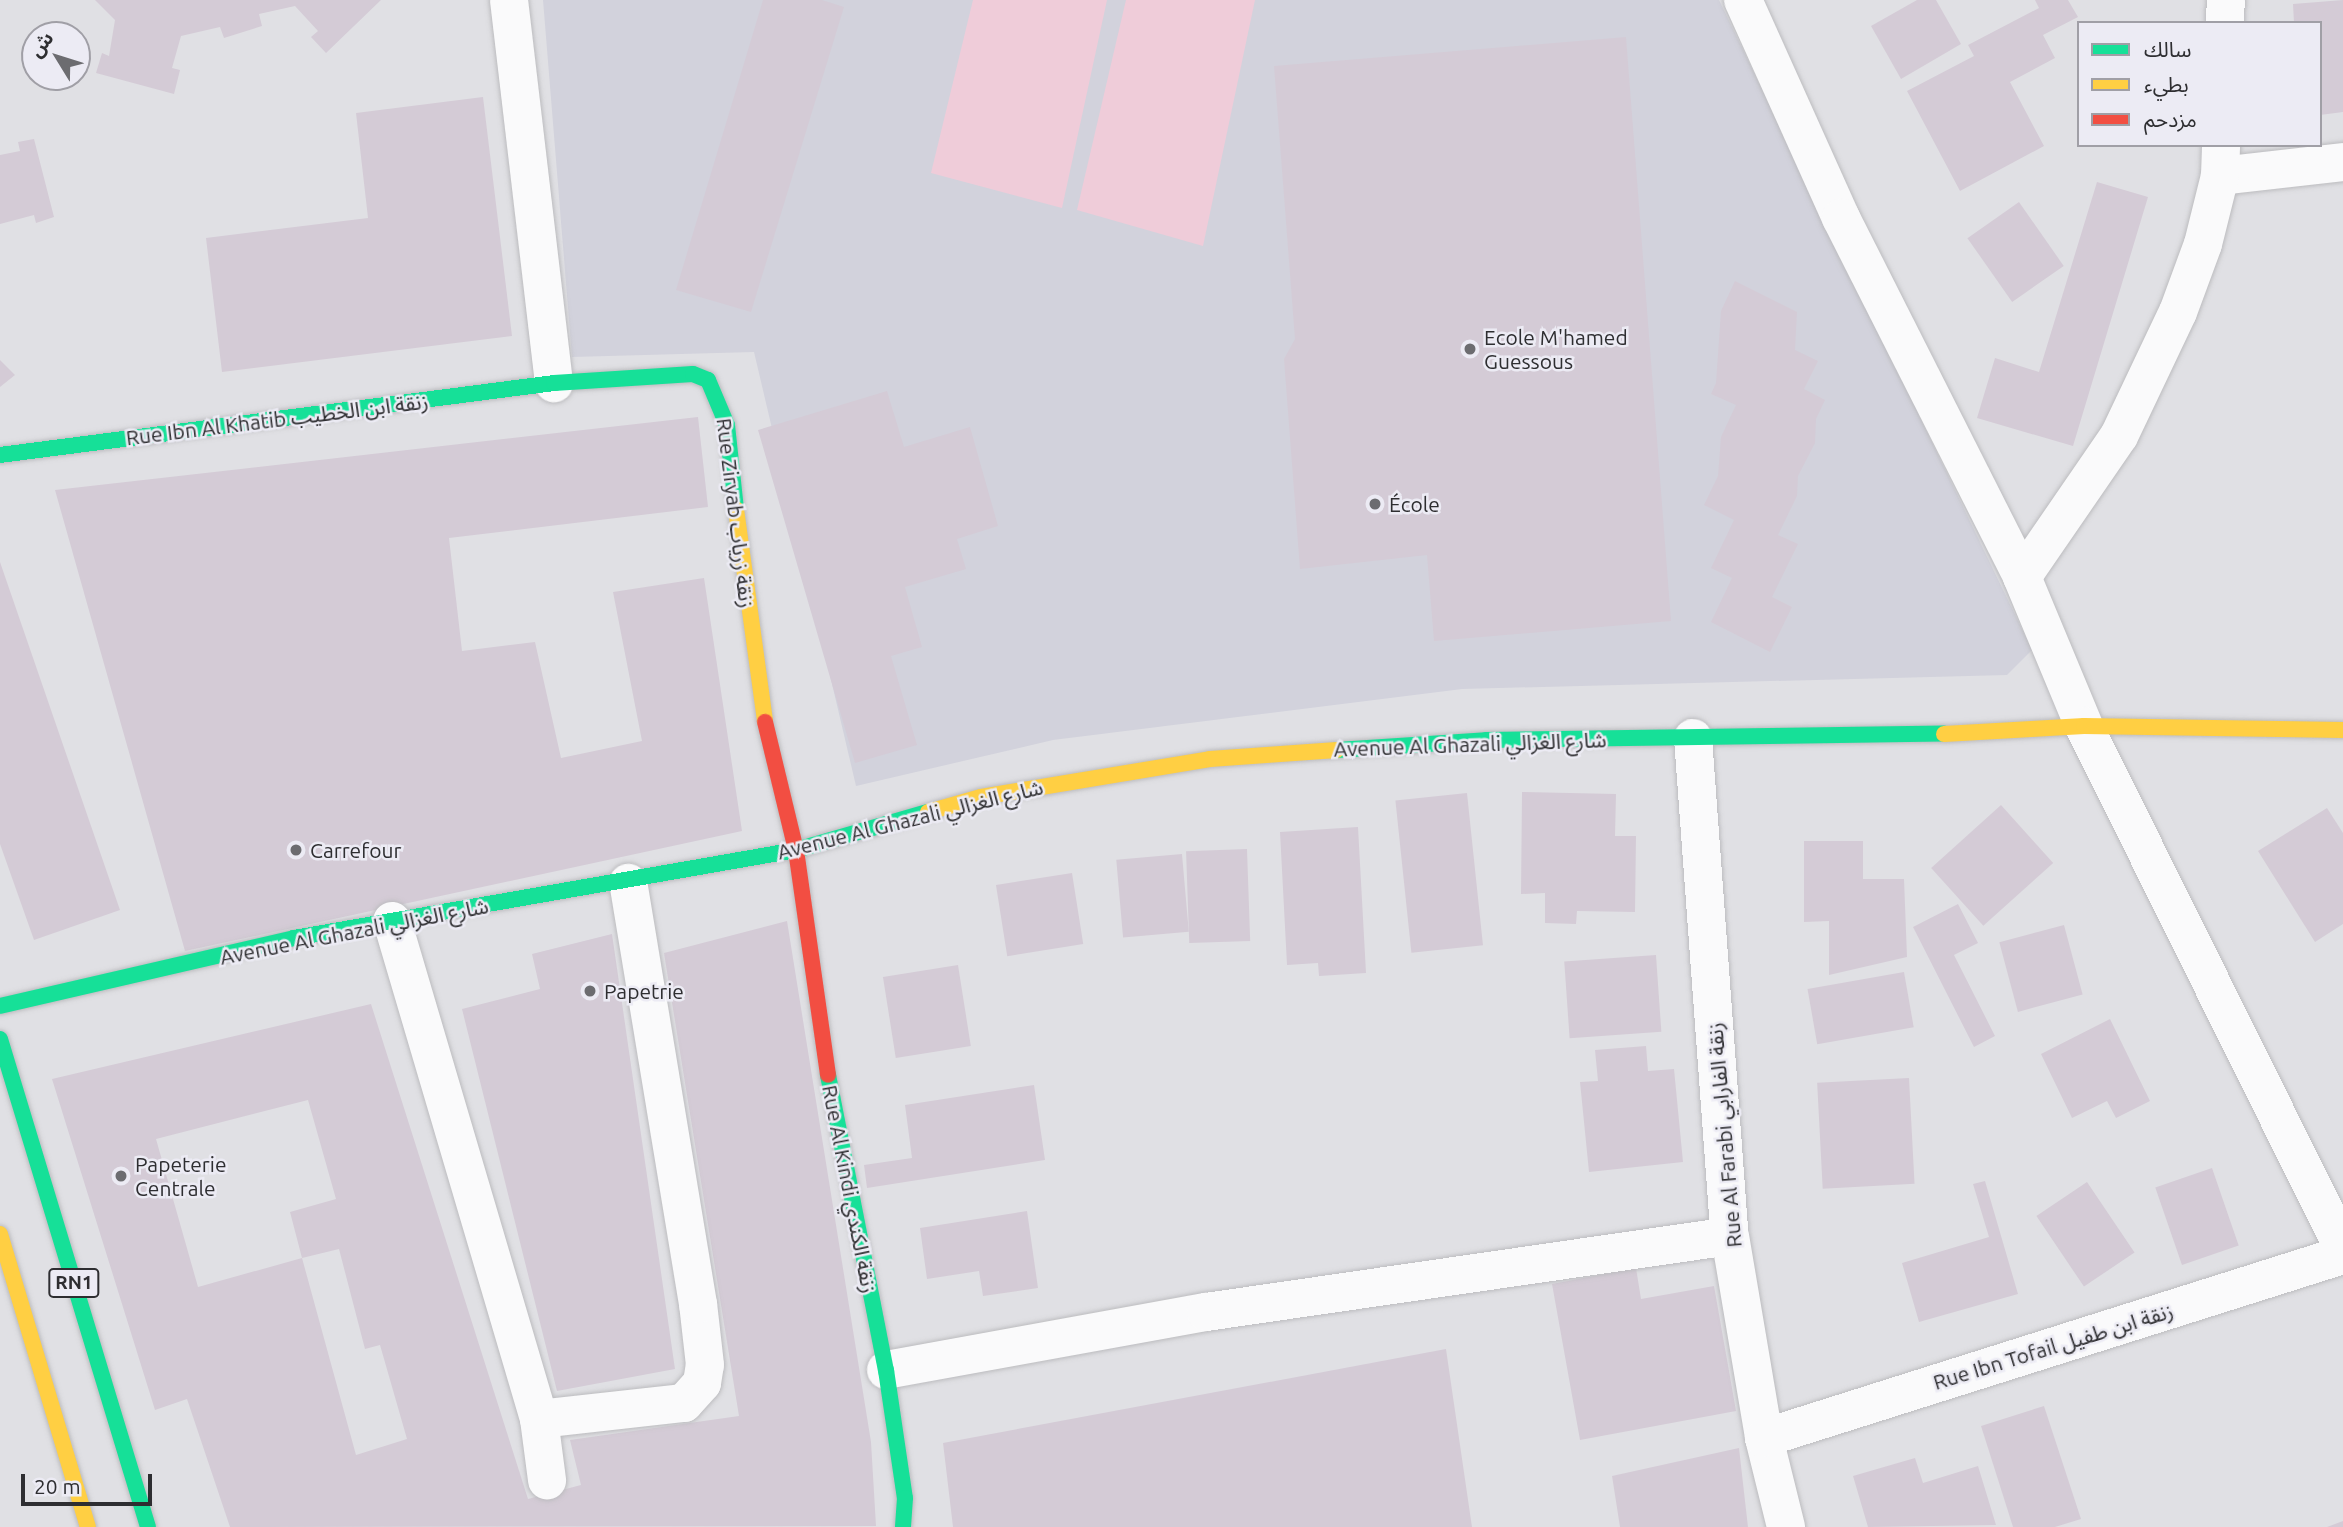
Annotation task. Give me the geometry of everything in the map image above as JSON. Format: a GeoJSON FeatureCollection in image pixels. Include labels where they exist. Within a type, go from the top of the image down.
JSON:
{"type":"FeatureCollection","features":[{"type":"Feature","properties":{"kind":"street"},"geometry":{"type":"LineString","coordinates":[[509,0],[554,383]]}},
{"type":"Feature","properties":{"kind":"street"},"geometry":{"type":"LineString","coordinates":[[2225,21],[2226,0]]}},
{"type":"Feature","properties":{"kind":"street"},"geometry":{"type":"LineString","coordinates":[[1751,2],[1841,218],[2022,577],[2084,726],[2343,1248]]}},
{"type":"Feature","properties":{"kind":"street"},"geometry":{"type":"LineString","coordinates":[[2022,577],[2119,436],[2178,312],[2203,243],[2221,161],[2343,162]]}},
{"type":"Feature","properties":{"kind":"street","name":"Rue Ziryab زنقة زرياب"},"geometry":{"type":"LineString","coordinates":[[554,383],[694,374],[708,380],[717,393],[727,425],[743,578],[766,725],[796,850]]}},
{"type":"Feature","properties":{"kind":"street","name":"Rue Ibn Al Khatib زنقة ابن الخطيب"},"geometry":{"type":"LineString","coordinates":[[0,455],[554,383]]}},
{"type":"Feature","properties":{"kind":"street","name":"Avenue Al Ghazali شارع الغزالي"},"geometry":{"type":"LineString","coordinates":[[0,1006],[294,938],[628,883],[796,850],[981,797],[1210,759],[1486,740],[1943,734],[2084,726],[2343,730]]}},
{"type":"Feature","properties":{"kind":"street","name":"Rue Al Farabi زنقة الفارابي"},"geometry":{"type":"LineString","coordinates":[[1693,738],[1730,1236],[1764,1438],[1786,1527]]}},
{"type":"Feature","properties":{"kind":"street","name":"Rue Al Kindi زنقة الكندي"},"geometry":{"type":"LineString","coordinates":[[796,850],[822,1042],[886,1370],[905,1498],[903,1527]]}},
{"type":"Feature","properties":{"kind":"street"},"geometry":{"type":"LineString","coordinates":[[539,1419],[684,1403],[702,1383],[705,1365],[698,1304],[628,883]]}},
{"type":"Feature","properties":{"kind":"street"},"geometry":{"type":"LineString","coordinates":[[392,921],[539,1419],[547,1480]]}},
{"type":"Feature","properties":{"kind":"street","name":"RN1"},"geometry":{"type":"LineString","coordinates":[[0,1039],[148,1527]]}},
{"type":"Feature","properties":{"kind":"street","name":"RN1"},"geometry":{"type":"LineString","coordinates":[[0,1234],[89,1527]]}},
{"type":"Feature","properties":{"kind":"street"},"geometry":{"type":"LineString","coordinates":[[886,1370],[1206,1312],[1730,1236]]}},
{"type":"Feature","properties":{"kind":"street","name":"Rue Ibn Tofail زنقة ابن طفيل"},"geometry":{"type":"LineString","coordinates":[[1764,1438],[2343,1255]]}},
{"type":"Feature","properties":{"kind":"shaded area","name":"École"},"geometry":{"type":"Polygon","coordinates":[[[543,0],[1719,0],[2032,650],[2007,675],[1462,689],[1053,740],[856,786],[754,352],[572,357],[543,0]]]}},
{"type":"Feature","properties":{"kind":"shaded area"},"geometry":{"type":"Polygon","coordinates":[[[973,0],[1107,0],[1062,208],[931,173],[973,0]]]}},
{"type":"Feature","properties":{"kind":"shaded area"},"geometry":{"type":"Polygon","coordinates":[[[1126,0],[1255,0],[1203,246],[1077,210],[1126,0]]]}},
{"type":"Feature","properties":{"kind":"building"},"geometry":{"type":"Polygon","coordinates":[[[95,0],[381,0],[326,53],[311,37],[318,31],[295,6],[259,14],[262,26],[224,38],[220,27],[181,36],[172,68],[180,70],[174,94],[96,73],[102,53],[109,56],[115,20],[95,0]]]}},
{"type":"Feature","properties":{"kind":"building"},"geometry":{"type":"Polygon","coordinates":[[[763,0],[822,0],[844,7],[751,312],[676,290],[763,0]]]}},
{"type":"Feature","properties":{"kind":"building"},"geometry":{"type":"Polygon","coordinates":[[[1917,0],[1936,0],[1961,44],[1901,79],[1871,26],[1917,0]]]}},
{"type":"Feature","properties":{"kind":"building"},"geometry":{"type":"Polygon","coordinates":[[[2035,0],[2068,0],[2078,17],[2043,35],[2055,58],[2010,82],[2044,146],[1960,191],[1907,91],[1974,56],[1968,45],[2039,8],[2035,0]]]}},
{"type":"Feature","properties":{"kind":"building"},"geometry":{"type":"Polygon","coordinates":[[[2343,0],[2343,112],[2322,115],[2322,21],[2294,21],[2293,4],[2343,0]]]}},
{"type":"Feature","properties":{"kind":"building","name":"Ecole M'hamed Guessous"},"geometry":{"type":"Polygon","coordinates":[[[1626,37],[1671,621],[1434,641],[1427,555],[1300,569],[1284,359],[1295,339],[1274,66],[1626,37]]]}},
{"type":"Feature","properties":{"kind":"building"},"geometry":{"type":"Polygon","coordinates":[[[483,97],[512,336],[222,372],[206,238],[368,218],[356,113],[483,97]]]}},
{"type":"Feature","properties":{"kind":"building"},"geometry":{"type":"Polygon","coordinates":[[[34,139],[54,217],[36,223],[34,215],[0,224],[0,155],[20,151],[18,142],[34,139]]]}},
{"type":"Feature","properties":{"kind":"building"},"geometry":{"type":"Polygon","coordinates":[[[2097,182],[2148,197],[2073,446],[1977,418],[1995,358],[2039,372],[2097,182]]]}},
{"type":"Feature","properties":{"kind":"building"},"geometry":{"type":"Polygon","coordinates":[[[2019,202],[2064,266],[2012,302],[1967,238],[2019,202]]]}},
{"type":"Feature","properties":{"kind":"building"},"geometry":{"type":"Polygon","coordinates":[[[1735,281],[1797,312],[1795,350],[1818,361],[1804,389],[1825,400],[1816,419],[1815,443],[1798,476],[1797,496],[1778,535],[1798,544],[1772,597],[1792,607],[1770,652],[1711,622],[1732,578],[1711,568],[1734,520],[1704,505],[1718,476],[1721,437],[1736,405],[1711,394],[1716,383],[1721,311],[1735,281]]]}},
{"type":"Feature","properties":{"kind":"building"},"geometry":{"type":"Polygon","coordinates":[[[0,360],[15,375],[0,387],[0,360]]]}},
{"type":"Feature","properties":{"kind":"building"},"geometry":{"type":"Polygon","coordinates":[[[887,391],[904,447],[970,427],[998,526],[957,539],[966,569],[905,587],[922,647],[891,656],[917,745],[855,763],[758,430],[887,391]]]}},
{"type":"Feature","properties":{"kind":"building"},"geometry":{"type":"Polygon","coordinates":[[[698,417],[708,507],[449,538],[462,651],[535,642],[561,758],[642,741],[613,592],[704,578],[742,831],[185,951],[55,490],[698,417]]]}},
{"type":"Feature","properties":{"kind":"building"},"geometry":{"type":"Polygon","coordinates":[[[0,562],[120,910],[34,940],[0,844],[0,562]]]}},
{"type":"Feature","properties":{"kind":"building"},"geometry":{"type":"Polygon","coordinates":[[[1522,792],[1616,794],[1615,836],[1636,836],[1635,912],[1577,911],[1576,924],[1545,923],[1545,893],[1521,894],[1522,792]]]}},
{"type":"Feature","properties":{"kind":"building"},"geometry":{"type":"Polygon","coordinates":[[[1467,793],[1483,945],[1411,953],[1395,801],[1467,793]]]}},
{"type":"Feature","properties":{"kind":"building"},"geometry":{"type":"Polygon","coordinates":[[[2001,805],[2053,863],[1983,926],[1931,868],[2001,805]]]}},
{"type":"Feature","properties":{"kind":"building"},"geometry":{"type":"Polygon","coordinates":[[[2327,808],[2343,833],[2343,924],[2315,942],[2258,851],[2327,808]]]}},
{"type":"Feature","properties":{"kind":"building"},"geometry":{"type":"Polygon","coordinates":[[[1358,827],[1366,973],[1319,976],[1318,963],[1287,965],[1280,832],[1358,827]]]}},
{"type":"Feature","properties":{"kind":"building"},"geometry":{"type":"Polygon","coordinates":[[[1804,841],[1863,841],[1863,879],[1904,879],[1907,957],[1829,975],[1829,921],[1804,922],[1804,841]]]}},
{"type":"Feature","properties":{"kind":"building"},"geometry":{"type":"Polygon","coordinates":[[[1247,849],[1250,941],[1189,943],[1186,851],[1247,849]]]}},
{"type":"Feature","properties":{"kind":"building"},"geometry":{"type":"Polygon","coordinates":[[[1182,854],[1189,932],[1123,937],[1116,860],[1182,854]]]}},
{"type":"Feature","properties":{"kind":"building"},"geometry":{"type":"Polygon","coordinates":[[[1072,873],[1083,944],[1007,956],[996,885],[1072,873]]]}},
{"type":"Feature","properties":{"kind":"building"},"geometry":{"type":"Polygon","coordinates":[[[1958,904],[1978,943],[1954,955],[1995,1036],[1974,1047],[1913,927],[1958,904]]]}},
{"type":"Feature","properties":{"kind":"building"},"geometry":{"type":"Polygon","coordinates":[[[787,921],[871,1442],[876,1526],[230,1527],[187,1399],[155,1410],[52,1079],[371,1004],[528,1499],[581,1485],[570,1440],[739,1416],[664,953],[787,921]],[[308,1100],[156,1139],[198,1287],[302,1258],[290,1212],[336,1199],[308,1100]],[[339,1249],[302,1258],[356,1455],[407,1439],[380,1345],[365,1349],[339,1249]]]}},
{"type":"Feature","properties":{"kind":"building"},"geometry":{"type":"Polygon","coordinates":[[[2064,925],[2083,995],[2018,1012],[1999,942],[2064,925]]]}},
{"type":"Feature","properties":{"kind":"building"},"geometry":{"type":"Polygon","coordinates":[[[612,934],[675,1369],[557,1391],[462,1009],[540,989],[532,954],[612,934]]]}},
{"type":"Feature","properties":{"kind":"building"},"geometry":{"type":"Polygon","coordinates":[[[1656,955],[1661,1032],[1570,1038],[1564,961],[1656,955]]]}},
{"type":"Feature","properties":{"kind":"building"},"geometry":{"type":"Polygon","coordinates":[[[958,965],[971,1046],[896,1058],[883,977],[958,965]]]}},
{"type":"Feature","properties":{"kind":"building"},"geometry":{"type":"Polygon","coordinates":[[[1904,972],[1914,1027],[1817,1044],[1807,989],[1904,972]]]}},
{"type":"Feature","properties":{"kind":"building"},"geometry":{"type":"Polygon","coordinates":[[[2110,1019],[2150,1101],[2116,1118],[2107,1101],[2072,1118],[2041,1054],[2110,1019]]]}},
{"type":"Feature","properties":{"kind":"building"},"geometry":{"type":"Polygon","coordinates":[[[1646,1046],[1648,1071],[1674,1069],[1683,1162],[1589,1172],[1580,1082],[1598,1081],[1595,1050],[1646,1046]]]}},
{"type":"Feature","properties":{"kind":"building"},"geometry":{"type":"Polygon","coordinates":[[[1909,1078],[1915,1184],[1823,1189],[1817,1083],[1909,1078]]]}},
{"type":"Feature","properties":{"kind":"building"},"geometry":{"type":"Polygon","coordinates":[[[1034,1085],[1045,1160],[867,1188],[864,1165],[912,1158],[905,1105],[1034,1085]]]}},
{"type":"Feature","properties":{"kind":"building"},"geometry":{"type":"Polygon","coordinates":[[[2212,1168],[2239,1246],[2182,1265],[2155,1188],[2212,1168]]]}},
{"type":"Feature","properties":{"kind":"building"},"geometry":{"type":"Polygon","coordinates":[[[1985,1181],[2018,1294],[1919,1322],[1902,1263],[1989,1237],[1973,1184],[1985,1181]]]}},
{"type":"Feature","properties":{"kind":"building"},"geometry":{"type":"Polygon","coordinates":[[[2087,1182],[2135,1252],[2084,1287],[2036,1216],[2087,1182]]]}},
{"type":"Feature","properties":{"kind":"building"},"geometry":{"type":"Polygon","coordinates":[[[1027,1211],[1038,1288],[983,1296],[979,1271],[927,1279],[920,1228],[1027,1211]]]}},
{"type":"Feature","properties":{"kind":"building"},"geometry":{"type":"Polygon","coordinates":[[[1636,1268],[1641,1299],[1714,1286],[1736,1411],[1580,1440],[1552,1284],[1636,1268]]]}},
{"type":"Feature","properties":{"kind":"building"},"geometry":{"type":"Polygon","coordinates":[[[1446,1349],[1472,1527],[953,1527],[943,1443],[1446,1349]]]}},
{"type":"Feature","properties":{"kind":"building"},"geometry":{"type":"Polygon","coordinates":[[[2044,1406],[2081,1519],[2055,1527],[2013,1527],[1981,1426],[2044,1406]]]}},
{"type":"Feature","properties":{"kind":"building"},"geometry":{"type":"Polygon","coordinates":[[[1739,1448],[1748,1527],[1620,1527],[1612,1476],[1739,1448]]]}},
{"type":"Feature","properties":{"kind":"building"},"geometry":{"type":"Polygon","coordinates":[[[1915,1458],[1923,1483],[1978,1466],[1996,1525],[1868,1527],[1853,1476],[1915,1458]]]}},
{"type":"Feature","properties":{"kind":"building"},"geometry":{"type":"Polygon","coordinates":[[[2343,1521],[2343,1527],[2327,1527],[2343,1521]]]}},
{"type":"Feature","properties":{"kind":"traffic: fast"},"geometry":{"type":"LineString","coordinates":[[0,455],[554,383],[693,374],[708,380],[727,425],[736,509]]}},
{"type":"Feature","properties":{"kind":"traffic: fast"},"geometry":{"type":"LineString","coordinates":[[1337,750],[1486,740],[1944,734]]}},
{"type":"Feature","properties":{"kind":"traffic: fast"},"geometry":{"type":"LineString","coordinates":[[0,1006],[294,938],[796,850],[928,812]]}},
{"type":"Feature","properties":{"kind":"traffic: fast"},"geometry":{"type":"LineString","coordinates":[[0,1039],[148,1527]]}},
{"type":"Feature","properties":{"kind":"traffic: fast"},"geometry":{"type":"LineString","coordinates":[[828,1075],[886,1370],[905,1498],[903,1527]]}},
{"type":"Feature","properties":{"kind":"traffic: slow"},"geometry":{"type":"LineString","coordinates":[[736,509],[765,722]]}},
{"type":"Feature","properties":{"kind":"traffic: slow"},"geometry":{"type":"LineString","coordinates":[[1944,734],[2084,726],[2343,730]]}},
{"type":"Feature","properties":{"kind":"traffic: slow"},"geometry":{"type":"LineString","coordinates":[[928,812],[981,797],[1210,759],[1337,750]]}},
{"type":"Feature","properties":{"kind":"traffic: slow"},"geometry":{"type":"LineString","coordinates":[[0,1234],[88,1527]]}},
{"type":"Feature","properties":{"kind":"traffic: jam"},"geometry":{"type":"LineString","coordinates":[[765,722],[796,850],[828,1075]]}},
{"type":"Feature","properties":{"kind":"place","name":"Ecole M'hamed Guessous"},"geometry":{"type":"Point","coordinates":[1470,349]}},
{"type":"Feature","properties":{"kind":"place","name":"École"},"geometry":{"type":"Point","coordinates":[1375,504]}},
{"type":"Feature","properties":{"kind":"place","name":"Carrefour"},"geometry":{"type":"Point","coordinates":[296,850]}},
{"type":"Feature","properties":{"kind":"place","name":"Papetrie"},"geometry":{"type":"Point","coordinates":[590,991]}},
{"type":"Feature","properties":{"kind":"place","name":"Papeterie Centrale"},"geometry":{"type":"Point","coordinates":[121,1176]}}]}
